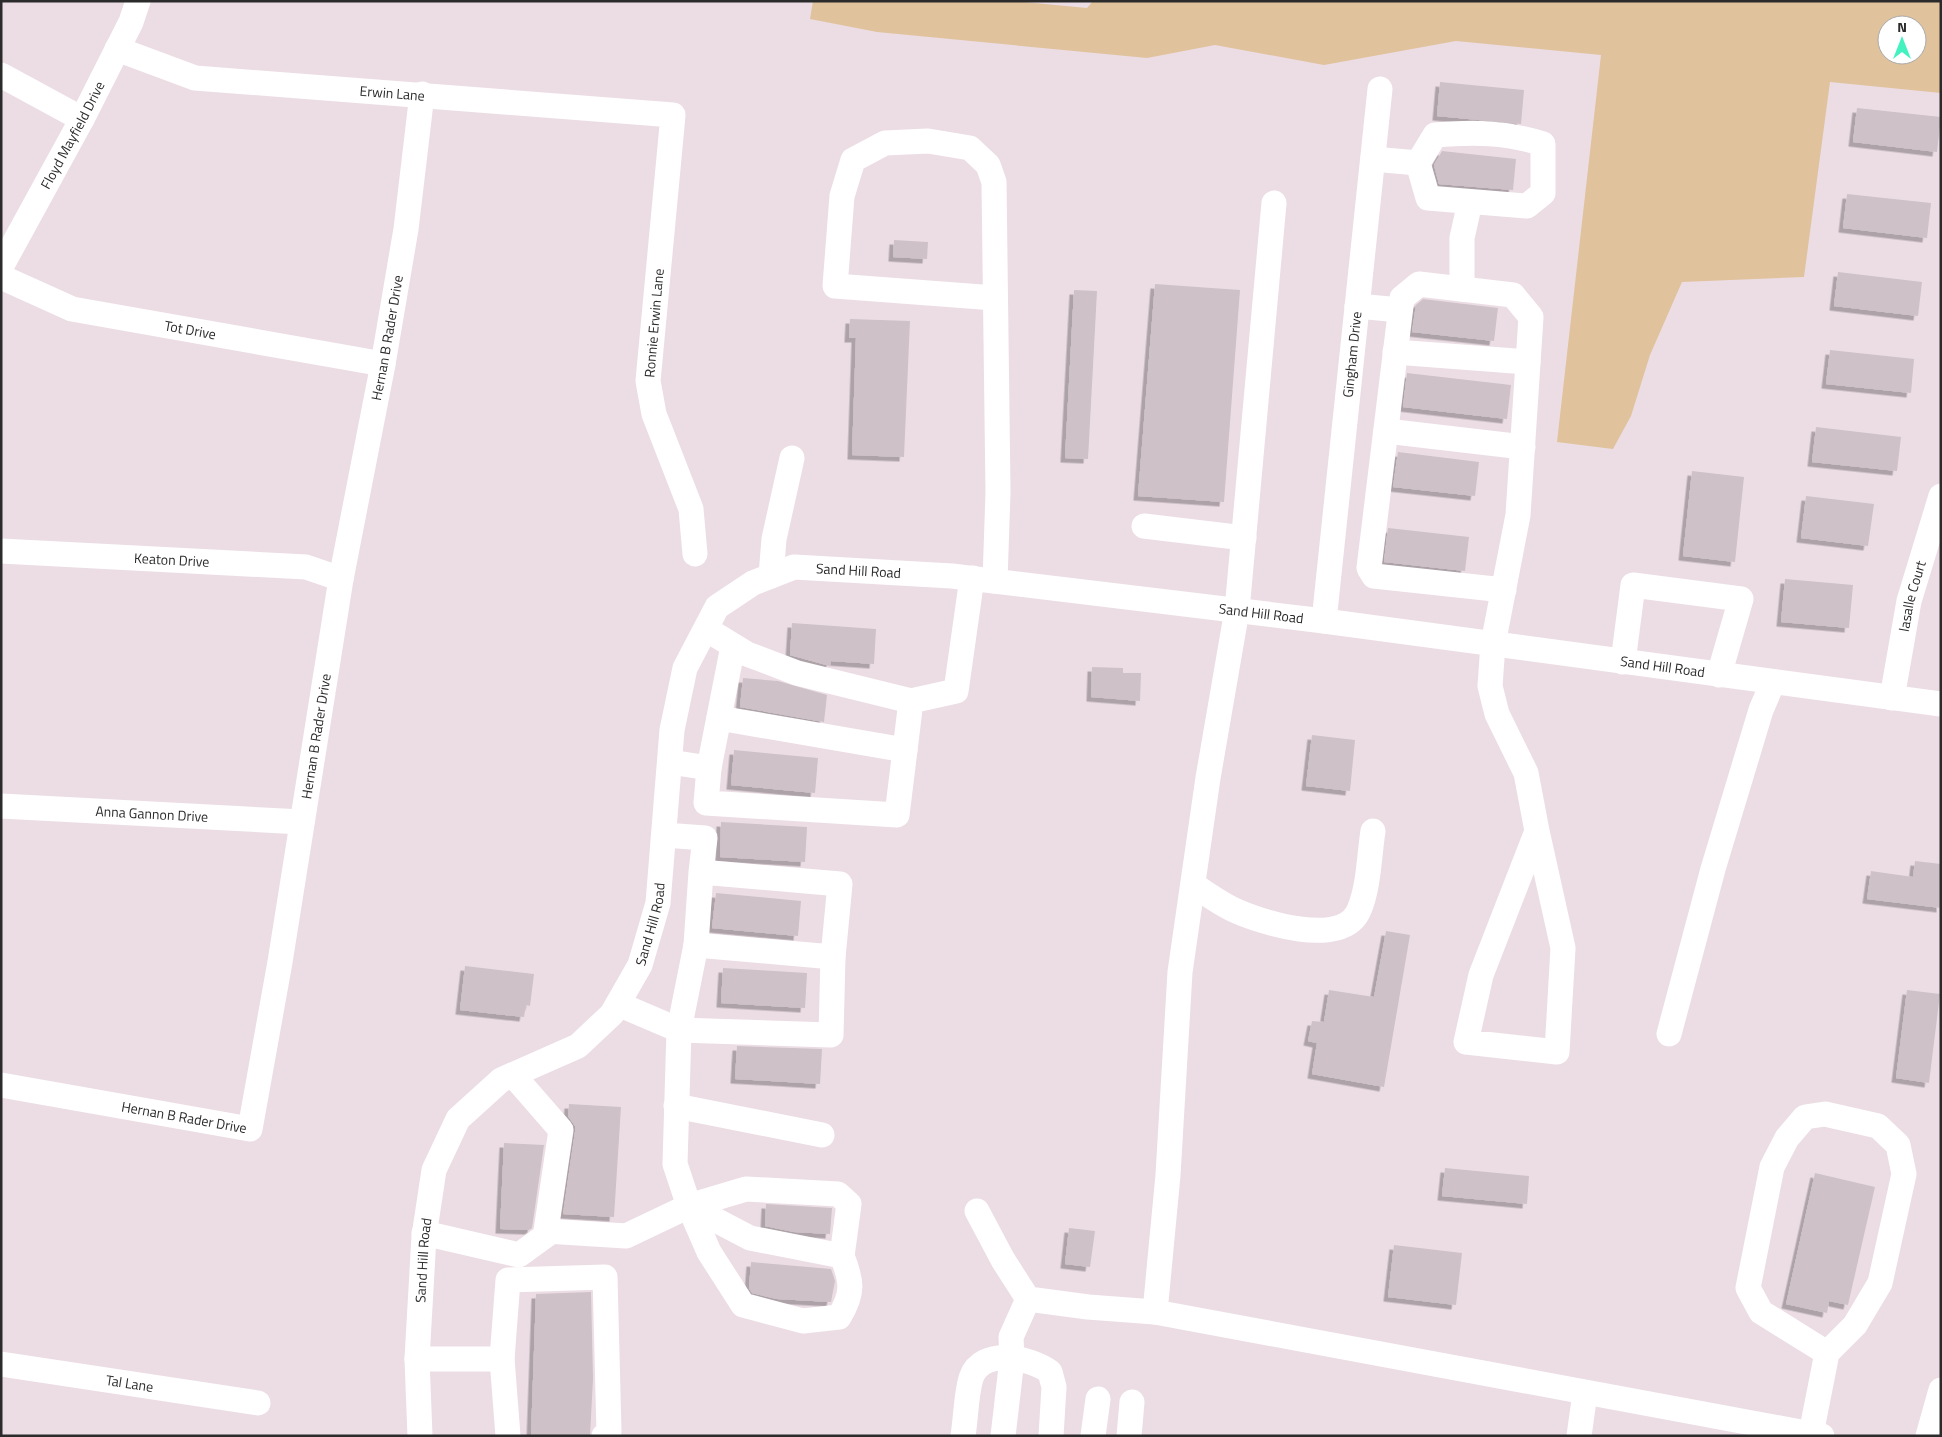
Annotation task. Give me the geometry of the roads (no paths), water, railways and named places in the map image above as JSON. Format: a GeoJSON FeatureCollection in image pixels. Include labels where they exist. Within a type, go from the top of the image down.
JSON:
{"type":"FeatureCollection","features":[{"type":"Feature","properties":{"kind":"street","name":"Floyd Mayfield Drive"},"geometry":{"type":"LineString","coordinates":[[1,267],[82,120],[118,49],[138,1]]}},
{"type":"Feature","properties":{"kind":"street","name":"Erwin Lane"},"geometry":{"type":"LineString","coordinates":[[118,49],[195,78],[673,114]]}},
{"type":"Feature","properties":{"kind":"street"},"geometry":{"type":"LineString","coordinates":[[1,75],[82,120]]}},
{"type":"Feature","properties":{"kind":"street","name":"Gingham Drive"},"geometry":{"type":"LineString","coordinates":[[1324,621],[1380,89]]}},
{"type":"Feature","properties":{"kind":"street","name":"Hernan B Rader Drive"},"geometry":{"type":"LineString","coordinates":[[1,1086],[250,1129],[341,579],[383,364],[406,229],[422,94]]}},
{"type":"Feature","properties":{"kind":"street","name":"Ronnie Erwin Lane"},"geometry":{"type":"LineString","coordinates":[[673,114],[648,381],[654,414],[691,509],[694,554]]}},
{"type":"Feature","properties":{"kind":"street"},"geometry":{"type":"LineString","coordinates":[[1470,132],[1517,136],[1543,144],[1543,193],[1527,206],[1428,198],[1418,163],[1435,135],[1470,132]]}},
{"type":"Feature","properties":{"kind":"street"},"geometry":{"type":"LineString","coordinates":[[706,629],[747,654],[797,673],[911,701],[956,691],[983,580],[998,492],[994,182],[988,164],[970,148],[928,141],[885,143],[853,160],[842,196],[837,232],[835,286],[995,298]]}},
{"type":"Feature","properties":{"kind":"street"},"geometry":{"type":"LineString","coordinates":[[1373,159],[1418,163]]}},
{"type":"Feature","properties":{"kind":"street"},"geometry":{"type":"LineString","coordinates":[[1462,289],[1462,238],[1470,202]]}},
{"type":"Feature","properties":{"kind":"street"},"geometry":{"type":"LineString","coordinates":[[1154,1312],[1168,1175],[1180,972],[1208,778],[1237,610],[1274,203]]}},
{"type":"Feature","properties":{"kind":"street","name":"Tot Drive"},"geometry":{"type":"LineString","coordinates":[[1,277],[72,309],[383,364]]}},
{"type":"Feature","properties":{"kind":"street"},"geometry":{"type":"LineString","coordinates":[[1504,590],[1374,576],[1369,568],[1402,298],[1419,284],[1513,295],[1531,317],[1518,515],[1494,644],[1490,686],[1497,714],[1526,772],[1563,948],[1557,1052],[1466,1042],[1481,975],[1537,831]]}},
{"type":"Feature","properties":{"kind":"street"},"geometry":{"type":"LineString","coordinates":[[1357,306],[1400,310]]}},
{"type":"Feature","properties":{"kind":"street"},"geometry":{"type":"LineString","coordinates":[[1396,352],[1528,362]]}},
{"type":"Feature","properties":{"kind":"street"},"geometry":{"type":"LineString","coordinates":[[1386,430],[1523,447]]}},
{"type":"Feature","properties":{"kind":"street"},"geometry":{"type":"LineString","coordinates":[[771,576],[774,539],[792,458]]}},
{"type":"Feature","properties":{"kind":"street"},"geometry":{"type":"LineString","coordinates":[[1341,462],[1381,469]]}},
{"type":"Feature","properties":{"kind":"street","name":"lasalle Court"},"geometry":{"type":"LineString","coordinates":[[1892,698],[1909,601],[1941,496]]}},
{"type":"Feature","properties":{"kind":"street"},"geometry":{"type":"LineString","coordinates":[[1144,526],[1244,538]]}},
{"type":"Feature","properties":{"kind":"street"},"geometry":{"type":"LineString","coordinates":[[1332,544],[1372,548]]}},
{"type":"Feature","properties":{"kind":"street","name":"Keaton Drive"},"geometry":{"type":"LineString","coordinates":[[1,551],[306,567],[341,579]]}},
{"type":"Feature","properties":{"kind":"street","name":"Sand Hill Road"},"geometry":{"type":"LineString","coordinates":[[420,1436],[416,1359],[424,1233],[434,1170],[458,1119],[501,1080],[578,1046],[612,1014],[640,965],[658,903],[672,730],[685,668],[717,607],[753,583],[794,567],[983,580],[1324,621],[1941,704]]}},
{"type":"Feature","properties":{"kind":"street"},"geometry":{"type":"LineString","coordinates":[[1623,662],[1633,585],[1741,599],[1719,675]]}},
{"type":"Feature","properties":{"kind":"street"},"geometry":{"type":"LineString","coordinates":[[733,646],[709,768],[706,803],[897,815],[911,701]]}},
{"type":"Feature","properties":{"kind":"street"},"geometry":{"type":"LineString","coordinates":[[1669,1034],[1713,869],[1761,710],[1773,682]]}},
{"type":"Feature","properties":{"kind":"street"},"geometry":{"type":"LineString","coordinates":[[719,718],[905,750]]}},
{"type":"Feature","properties":{"kind":"street"},"geometry":{"type":"LineString","coordinates":[[670,762],[709,768]]}},
{"type":"Feature","properties":{"kind":"street","name":"Anna Gannon Drive"},"geometry":{"type":"LineString","coordinates":[[1,806],[302,822]]}},
{"type":"Feature","properties":{"kind":"street"},"geometry":{"type":"LineString","coordinates":[[1193,884],[1232,909],[1268,922],[1307,930],[1332,930],[1350,922],[1359,911],[1373,831]]}},
{"type":"Feature","properties":{"kind":"street"},"geometry":{"type":"LineString","coordinates":[[513,1075],[561,1130],[546,1231],[626,1236],[689,1206],[746,1190],[838,1194],[849,1204],[842,1256],[851,1277],[849,1301],[839,1317],[803,1321],[743,1304],[709,1252],[689,1206],[675,1164],[679,1030],[696,945],[700,872],[705,838],[664,834]]}},
{"type":"Feature","properties":{"kind":"street"},"geometry":{"type":"LineString","coordinates":[[618,1004],[679,1030],[831,1035],[833,957],[840,884],[700,872]]}},
{"type":"Feature","properties":{"kind":"street"},"geometry":{"type":"LineString","coordinates":[[658,903],[698,904]]}},
{"type":"Feature","properties":{"kind":"street"},"geometry":{"type":"LineString","coordinates":[[696,945],[833,957]]}},
{"type":"Feature","properties":{"kind":"street"},"geometry":{"type":"LineString","coordinates":[[676,1106],[822,1134]]}},
{"type":"Feature","properties":{"kind":"street"},"geometry":{"type":"LineString","coordinates":[[977,1211],[1003,1260],[1028,1299],[1088,1307],[1154,1312],[1817,1435],[1827,1353],[1855,1325],[1880,1283],[1904,1174],[1898,1145],[1878,1126],[1825,1114],[1805,1117],[1787,1138],[1772,1167],[1748,1288],[1761,1312],[1827,1353]]}},
{"type":"Feature","properties":{"kind":"street"},"geometry":{"type":"LineString","coordinates":[[689,1206],[750,1238],[842,1256]]}},
{"type":"Feature","properties":{"kind":"street"},"geometry":{"type":"LineString","coordinates":[[424,1233],[518,1255],[552,1231]]}},
{"type":"Feature","properties":{"kind":"street"},"geometry":{"type":"LineString","coordinates":[[508,1436],[502,1359],[508,1280],[604,1277],[608,1432],[604,1436]]}},
{"type":"Feature","properties":{"kind":"street"},"geometry":{"type":"LineString","coordinates":[[1003,1436],[1012,1359],[1011,1337],[1028,1299]]}},
{"type":"Feature","properties":{"kind":"street"},"geometry":{"type":"LineString","coordinates":[[416,1359],[502,1359]]}},
{"type":"Feature","properties":{"kind":"street"},"geometry":{"type":"LineString","coordinates":[[964,1436],[972,1376],[981,1364],[996,1359],[1028,1360],[1050,1372],[1054,1387],[1051,1436]]}},
{"type":"Feature","properties":{"kind":"street","name":"Tal Lane"},"geometry":{"type":"LineString","coordinates":[[1,1364],[258,1403]]}},
{"type":"Feature","properties":{"kind":"street"},"geometry":{"type":"LineString","coordinates":[[1928,1436],[1941,1390]]}},
{"type":"Feature","properties":{"kind":"street"},"geometry":{"type":"LineString","coordinates":[[1579,1436],[1585,1392]]}},
{"type":"Feature","properties":{"kind":"street"},"geometry":{"type":"LineString","coordinates":[[1093,1436],[1098,1399]]}},
{"type":"Feature","properties":{"kind":"street"},"geometry":{"type":"LineString","coordinates":[[1129,1436],[1132,1402]]}}]}
